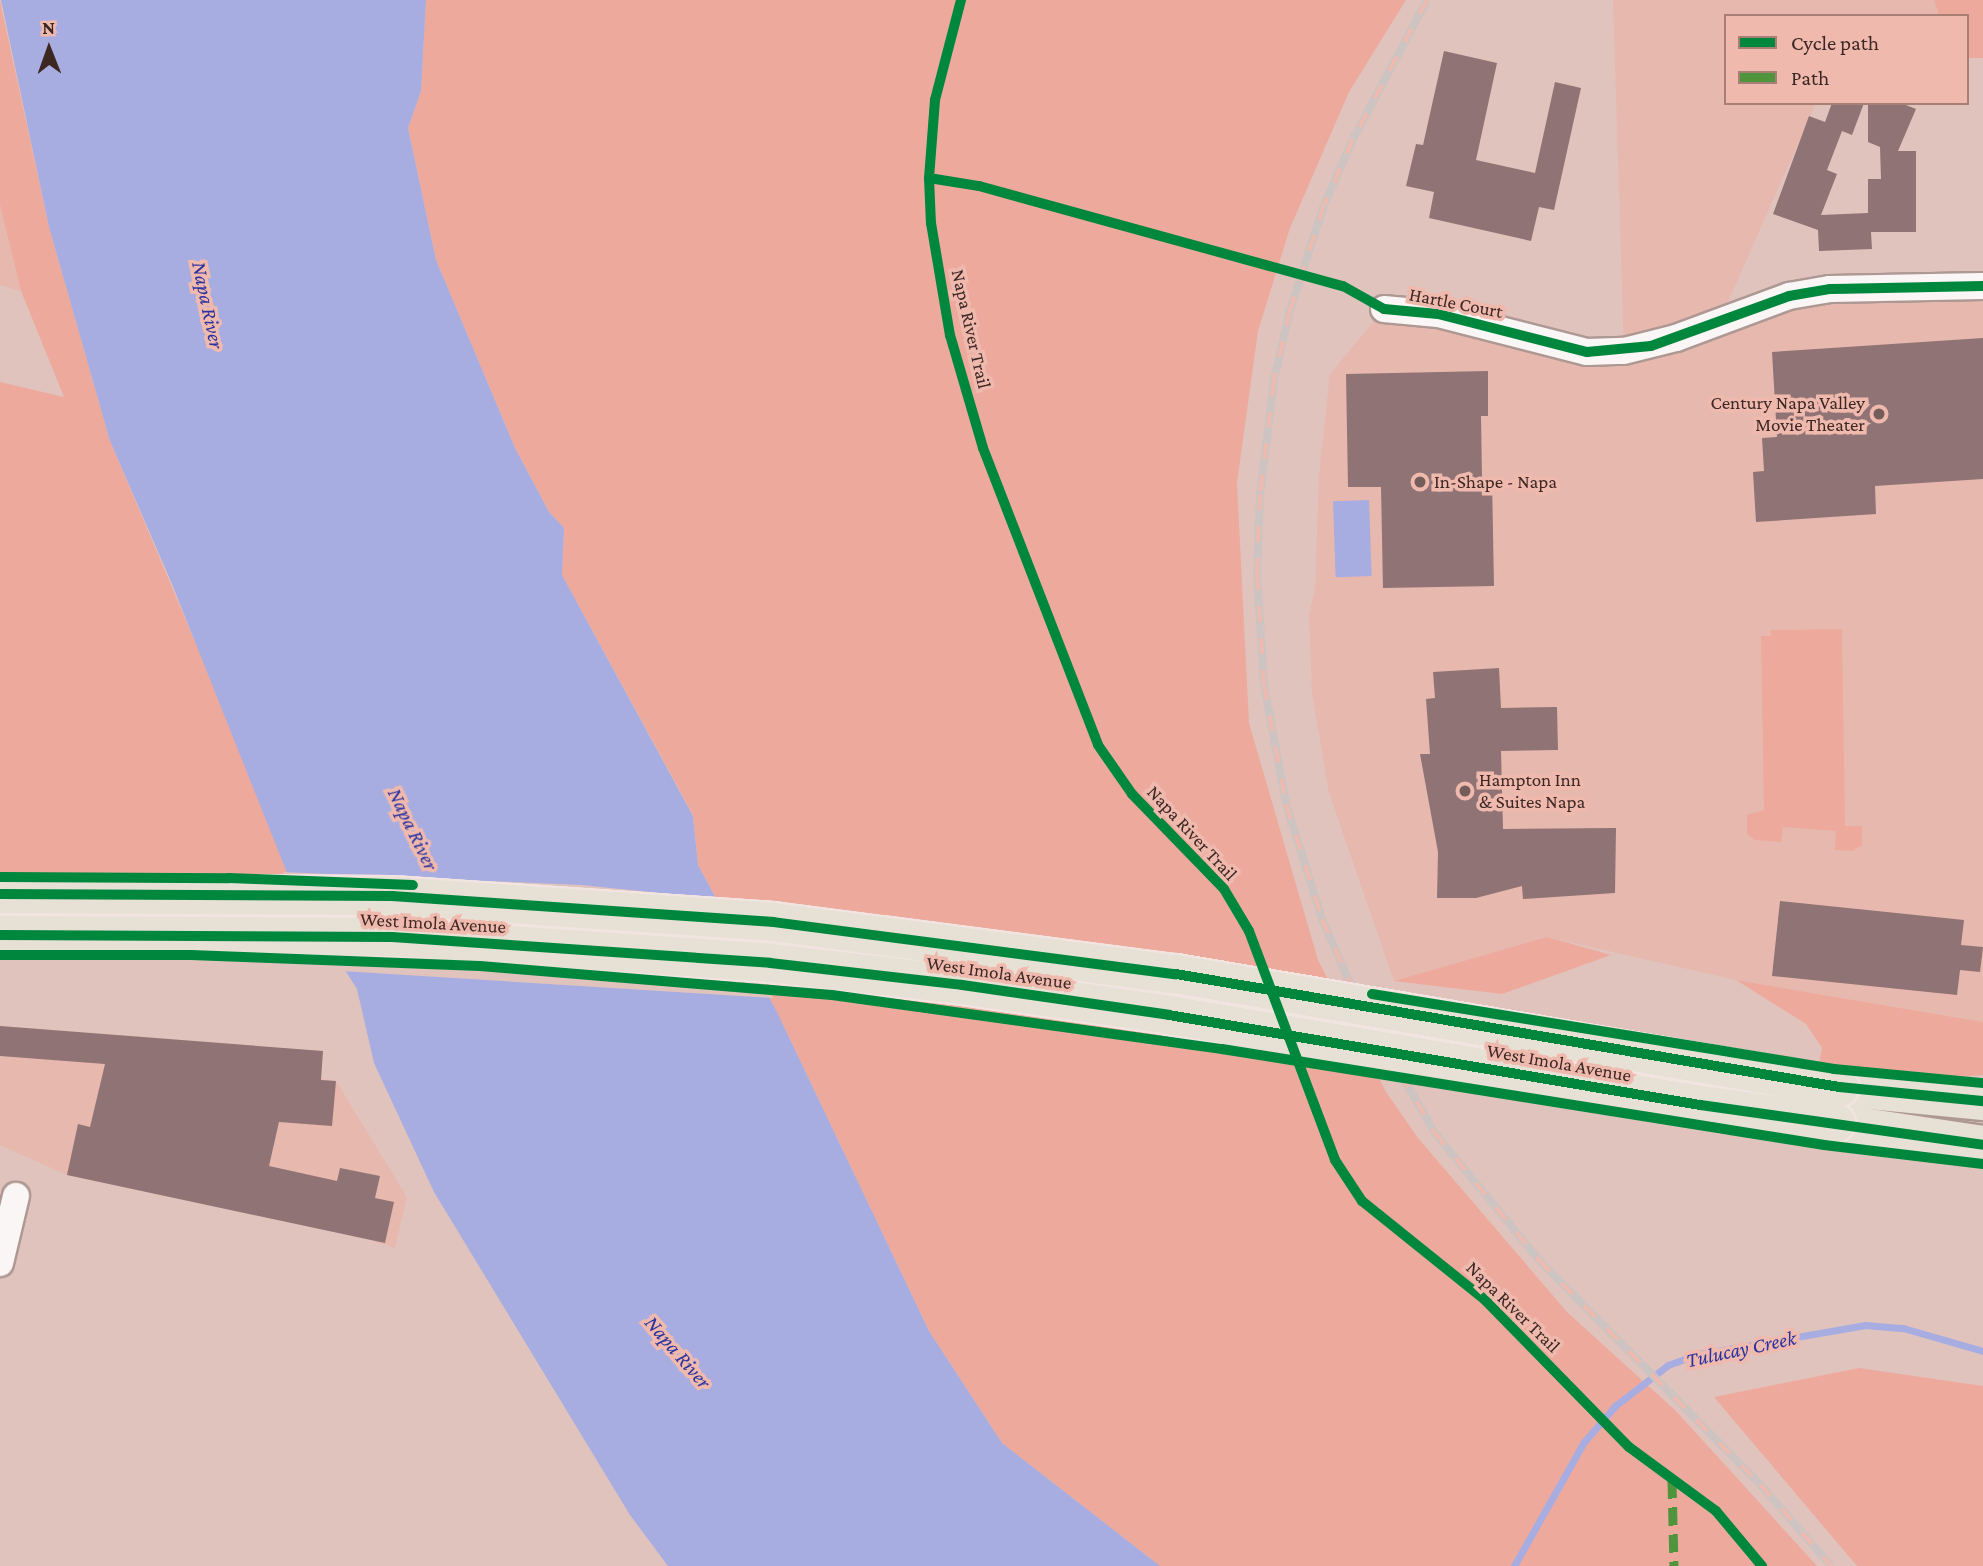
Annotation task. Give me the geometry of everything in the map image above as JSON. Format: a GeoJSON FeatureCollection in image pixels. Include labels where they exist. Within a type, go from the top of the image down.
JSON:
{"type":"FeatureCollection","features":[{"type":"Feature","properties":{"kind":"main road","name":"West Imola Avenue"},"geometry":{"type":"LineString","coordinates":[[0,894],[393,896],[787,923],[1176,974],[1838,1105],[1983,1145]]}},
{"type":"Feature","properties":{"kind":"main road","name":"West Imola Avenue"},"geometry":{"type":"LineString","coordinates":[[0,935],[392,937],[769,963],[1170,1015],[1688,1103],[1838,1105],[1983,1101]]}},
{"type":"Feature","properties":{"kind":"street","name":"Hartle Court"},"geometry":{"type":"LineString","coordinates":[[1384,309],[1438,314],[1587,352],[1624,351],[1676,338],[1789,296],[1830,289],[1983,286]]}},
{"type":"Feature","properties":{"kind":"street"},"geometry":{"type":"LineString","coordinates":[[0,1263],[16,1196]]}},
{"type":"Feature","properties":{"kind":"shaded area"},"geometry":{"type":"Polygon","coordinates":[[[426,0],[1406,0],[1349,92],[1290,228],[1258,331],[1237,483],[1249,723],[1318,960],[1386,1092],[1418,1138],[1567,1312],[1676,1411],[1817,1566],[1160,1566],[1002,1443],[929,1331],[776,1010],[698,865],[693,815],[562,575],[564,528],[549,512],[515,448],[436,260],[408,128],[421,91],[426,0]]]}},
{"type":"Feature","properties":{"kind":"shaded area"},"geometry":{"type":"Polygon","coordinates":[[[1613,0],[1934,0],[1938,14],[1724,14],[1724,105],[1815,105],[1720,320],[1789,296],[1983,286],[1983,1022],[1736,980],[1547,937],[1394,981],[1329,793],[1312,694],[1309,615],[1315,588],[1319,476],[1330,374],[1384,309],[1624,351],[1613,0]]]}},
{"type":"Feature","properties":{"kind":"shaded area"},"geometry":{"type":"Polygon","coordinates":[[[1934,0],[1983,0],[1983,58],[1969,58],[1969,14],[1938,14],[1934,0]]]}},
{"type":"Feature","properties":{"kind":"shaded area"},"geometry":{"type":"Polygon","coordinates":[[[0,1],[49,227],[110,441],[302,894],[0,894],[0,382],[64,397],[21,291],[0,205],[0,1]]]}},
{"type":"Feature","properties":{"kind":"shaded area"},"geometry":{"type":"Polygon","coordinates":[[[0,205],[21,291],[0,285],[0,205]]]}},
{"type":"Feature","properties":{"kind":"shaded area"},"geometry":{"type":"Polygon","coordinates":[[[1842,629],[1845,826],[1862,826],[1862,845],[1853,851],[1835,850],[1836,831],[1783,827],[1781,842],[1755,840],[1747,834],[1747,815],[1764,810],[1761,636],[1771,636],[1771,630],[1842,629]]]}},
{"type":"Feature","properties":{"kind":"shaded area"},"geometry":{"type":"Polygon","coordinates":[[[1547,937],[1611,955],[1502,994],[1394,981],[1547,937]]]}},
{"type":"Feature","properties":{"kind":"shaded area"},"geometry":{"type":"Polygon","coordinates":[[[1736,980],[1983,1022],[1983,1075],[1839,1087],[1815,1083],[1822,1048],[1806,1024],[1736,980]]]}},
{"type":"Feature","properties":{"kind":"shaded area"},"geometry":{"type":"Polygon","coordinates":[[[0,1026],[323,1051],[321,1079],[336,1081],[407,1197],[395,1248],[364,1238],[67,1175],[0,1145],[0,1026]]]}},
{"type":"Feature","properties":{"kind":"shaded area"},"geometry":{"type":"Polygon","coordinates":[[[1859,1368],[1983,1386],[1983,1566],[1857,1566],[1714,1397],[1859,1368]]]}},
{"type":"Feature","properties":{"kind":"water","name":"Napa River"},"geometry":{"type":"Polygon","coordinates":[[[1,0],[426,0],[421,91],[408,128],[436,260],[515,448],[549,512],[564,528],[562,575],[693,816],[698,865],[776,1010],[929,1331],[1002,1443],[1160,1566],[668,1566],[630,1515],[434,1192],[374,1063],[357,989],[293,888],[172,584],[110,441],[49,227],[1,0]]]}},
{"type":"Feature","properties":{"kind":"water"},"geometry":{"type":"Polygon","coordinates":[[[1369,500],[1372,576],[1336,577],[1333,501],[1369,500]]]}},
{"type":"Feature","properties":{"kind":"pier"},"geometry":{"type":"Polygon","coordinates":[[[283,872],[581,885],[720,899],[773,998],[342,971],[283,872]]]}},
{"type":"Feature","properties":{"kind":"building"},"geometry":{"type":"Polygon","coordinates":[[[1444,51],[1497,63],[1476,160],[1535,173],[1555,82],[1581,88],[1554,210],[1539,207],[1531,241],[1429,218],[1434,192],[1406,186],[1416,144],[1423,145],[1444,51]]]}},
{"type":"Feature","properties":{"kind":"building"},"geometry":{"type":"Polygon","coordinates":[[[1831,105],[1863,105],[1852,135],[1842,131],[1827,170],[1837,174],[1821,215],[1868,213],[1868,179],[1881,179],[1880,147],[1868,142],[1868,105],[1906,105],[1916,109],[1898,151],[1916,151],[1916,232],[1871,232],[1872,249],[1819,251],[1818,230],[1773,214],[1809,116],[1825,122],[1831,105]]]}},
{"type":"Feature","properties":{"kind":"building","name":"Century Napa Valley Movie Theater"},"geometry":{"type":"Polygon","coordinates":[[[1983,338],[1983,479],[1875,486],[1876,514],[1756,522],[1753,472],[1764,471],[1762,438],[1777,437],[1772,352],[1983,338]]]}},
{"type":"Feature","properties":{"kind":"building","name":"In-Shape - Napa"},"geometry":{"type":"Polygon","coordinates":[[[1488,371],[1488,416],[1481,416],[1482,478],[1492,478],[1494,586],[1383,588],[1381,487],[1348,487],[1346,374],[1488,371]]]}},
{"type":"Feature","properties":{"kind":"building","name":"Hampton Inn & Suites Napa"},"geometry":{"type":"Polygon","coordinates":[[[1499,668],[1501,708],[1557,707],[1558,750],[1501,751],[1503,829],[1616,828],[1615,893],[1523,899],[1522,886],[1476,898],[1437,898],[1438,852],[1420,754],[1430,754],[1426,699],[1435,698],[1433,672],[1499,668]]]}},
{"type":"Feature","properties":{"kind":"building"},"geometry":{"type":"Polygon","coordinates":[[[1780,901],[1964,920],[1961,945],[1983,947],[1980,972],[1960,970],[1957,995],[1772,976],[1780,901]]]}},
{"type":"Feature","properties":{"kind":"building"},"geometry":{"type":"Polygon","coordinates":[[[0,1026],[323,1051],[321,1080],[336,1081],[332,1126],[279,1122],[269,1166],[337,1181],[340,1168],[380,1176],[375,1198],[394,1202],[385,1243],[67,1175],[78,1124],[90,1127],[105,1064],[0,1056],[0,1026]]]}},
{"type":"Feature","properties":{"kind":"waterway","name":"Tulucay Creek"},"geometry":{"type":"LineString","coordinates":[[1514,1566],[1584,1442],[1615,1406],[1668,1365],[1699,1354],[1865,1325],[1903,1328],[1983,1351]]}},
{"type":"Feature","properties":{"kind":"railway"},"geometry":{"type":"LineString","coordinates":[[1427,0],[1353,139],[1324,205],[1290,310],[1274,380],[1260,494],[1257,574],[1264,684],[1286,804],[1322,919],[1353,990],[1435,1133],[1539,1260],[1760,1484],[1831,1566]]}},
{"type":"Feature","properties":{"kind":"marked path"},"geometry":{"type":"LineString","coordinates":[[1672,1480],[1674,1566]]}},
{"type":"Feature","properties":{"kind":"cycle path","name":"Napa River Trail"},"geometry":{"type":"LineString","coordinates":[[961,0],[935,100],[929,178],[931,223],[950,335],[983,448],[1098,745],[1132,794],[1224,889],[1249,931],[1335,1160],[1362,1201],[1485,1300],[1629,1447],[1716,1511],[1762,1566]]}},
{"type":"Feature","properties":{"kind":"cycle path"},"geometry":{"type":"LineString","coordinates":[[929,178],[979,186],[1343,286],[1384,309],[1438,314],[1587,352],[1651,346],[1789,296],[1830,289],[1983,286]]}},
{"type":"Feature","properties":{"kind":"cycle path"},"geometry":{"type":"LineString","coordinates":[[0,877],[229,878],[413,885]]}},
{"type":"Feature","properties":{"kind":"cycle path"},"geometry":{"type":"LineString","coordinates":[[0,894],[393,896],[773,922],[1176,974],[1839,1087],[1983,1101]]}},
{"type":"Feature","properties":{"kind":"cycle path"},"geometry":{"type":"LineString","coordinates":[[0,935],[392,937],[770,963],[962,985],[1169,1015],[1700,1105],[1983,1145]]}},
{"type":"Feature","properties":{"kind":"cycle path"},"geometry":{"type":"LineString","coordinates":[[0,955],[191,955],[480,966],[832,995],[1222,1049],[1824,1145],[1983,1164]]}},
{"type":"Feature","properties":{"kind":"cycle path"},"geometry":{"type":"LineString","coordinates":[[1372,994],[1834,1069],[1983,1083]]}},
{"type":"Feature","properties":{"kind":"place","name":"Century Napa Valley Movie Theater"},"geometry":{"type":"Point","coordinates":[1879,414]}},
{"type":"Feature","properties":{"kind":"place","name":"In-Shape - Napa"},"geometry":{"type":"Point","coordinates":[1420,482]}},
{"type":"Feature","properties":{"kind":"place","name":"Hampton Inn & Suites Napa"},"geometry":{"type":"Point","coordinates":[1465,791]}}]}
